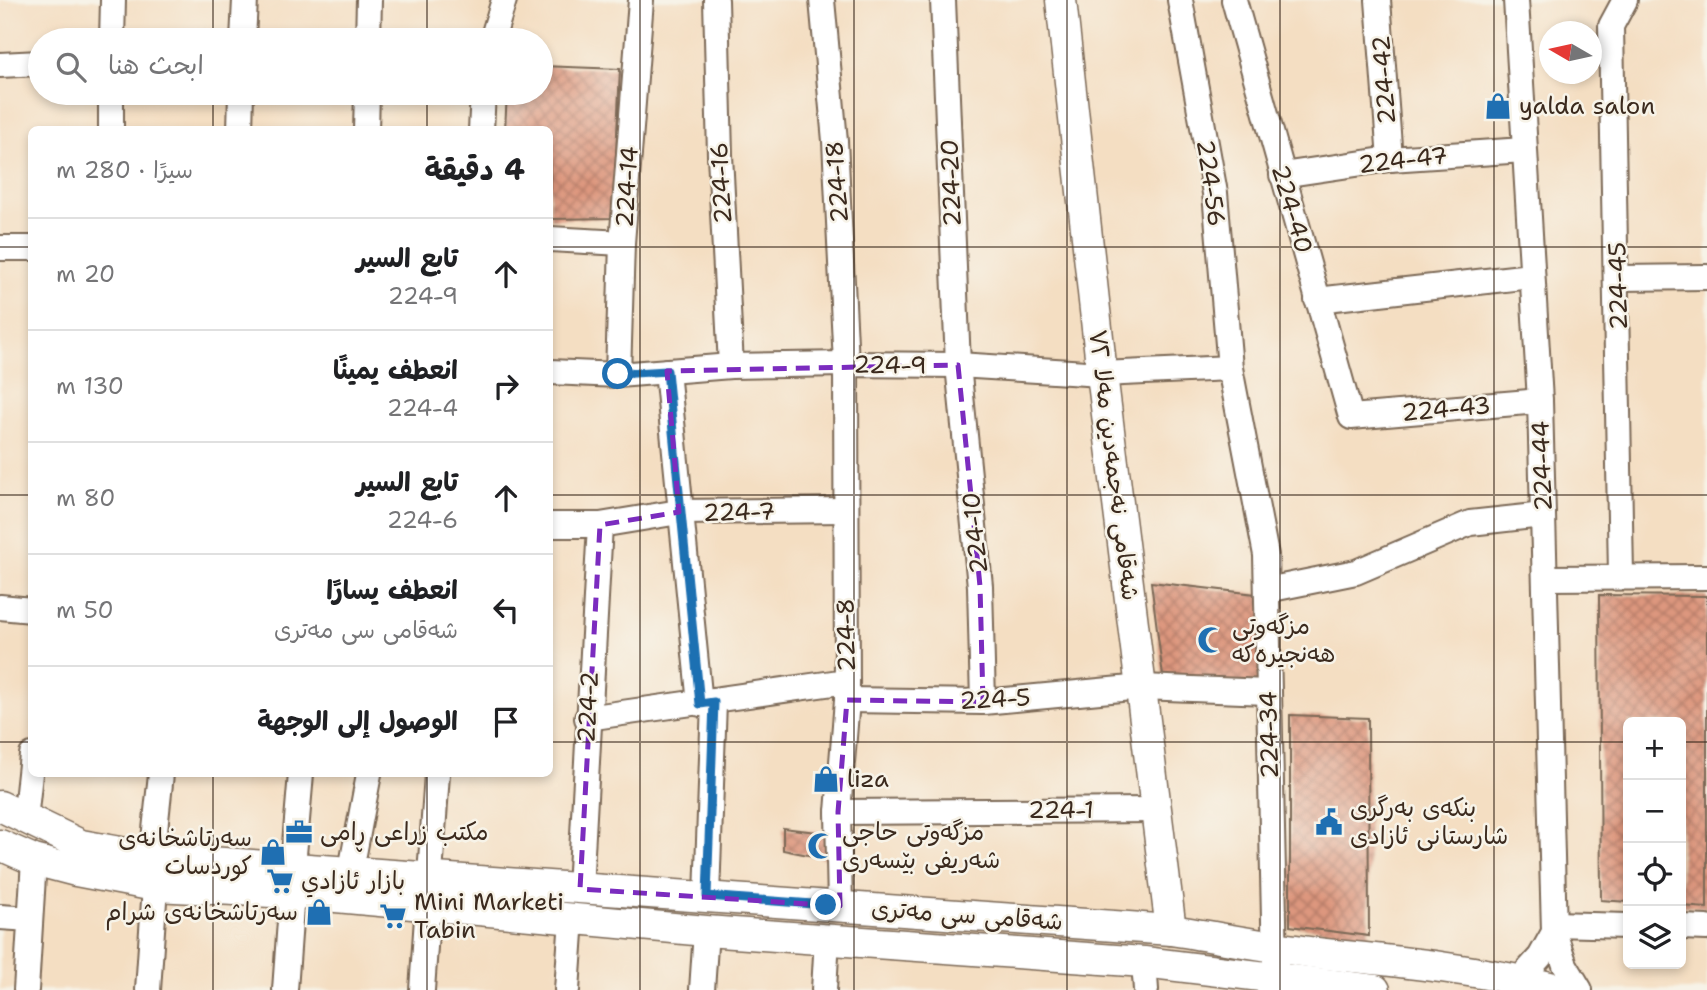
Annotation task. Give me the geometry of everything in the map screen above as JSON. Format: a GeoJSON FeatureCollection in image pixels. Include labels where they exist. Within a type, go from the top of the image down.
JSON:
{"type":"FeatureCollection","features":[{"type":"Feature","properties":{"kind":"main road","name":"شەقامی نەجمەدین مەلا ٧٢"},"geometry":{"type":"LineString","coordinates":[[1061,0],[1102,374],[1171,930]]}},
{"type":"Feature","properties":{"kind":"main road","name":"شەقامی سی مەتری"},"geometry":{"type":"LineString","coordinates":[[13,813],[81,845],[154,872]]}},
{"type":"Feature","properties":{"kind":"main road","name":"شەقامی سی مەتری"},"geometry":{"type":"LineString","coordinates":[[0,845],[34,860],[76,871],[293,879],[428,891],[580,889],[1171,930],[1323,954],[1394,959],[1520,979],[1562,990]]}},
{"type":"Feature","properties":{"kind":"main road","name":"شەقامی سی مەتری"},"geometry":{"type":"LineString","coordinates":[[293,879],[351,870],[428,891],[572,918],[706,931],[827,938],[1145,976],[1375,990]]}},
{"type":"Feature","properties":{"kind":"street"},"geometry":{"type":"LineString","coordinates":[[112,28],[113,0]]}},
{"type":"Feature","properties":{"kind":"street"},"geometry":{"type":"LineString","coordinates":[[244,28],[245,0]]}},
{"type":"Feature","properties":{"kind":"street"},"geometry":{"type":"LineString","coordinates":[[368,28],[369,0]]}},
{"type":"Feature","properties":{"kind":"street"},"geometry":{"type":"LineString","coordinates":[[496,28],[504,0]]}},
{"type":"Feature","properties":{"kind":"street","name":"224-14"},"geometry":{"type":"LineString","coordinates":[[618,374],[622,243],[641,0]]}},
{"type":"Feature","properties":{"kind":"street","name":"224-16"},"geometry":{"type":"LineString","coordinates":[[716,0],[720,155],[731,366]]}},
{"type":"Feature","properties":{"kind":"street","name":"224-18"},"geometry":{"type":"LineString","coordinates":[[822,0],[835,154],[846,364]]}},
{"type":"Feature","properties":{"kind":"street","name":"224-20"},"geometry":{"type":"LineString","coordinates":[[943,0],[958,365]]}},
{"type":"Feature","properties":{"kind":"street","name":"224-56"},"geometry":{"type":"LineString","coordinates":[[1180,0],[1215,192],[1230,368]]}},
{"type":"Feature","properties":{"kind":"street","name":"224-40"},"geometry":{"type":"LineString","coordinates":[[1234,0],[1351,417]]}},
{"type":"Feature","properties":{"kind":"street","name":"224-42"},"geometry":{"type":"LineString","coordinates":[[1378,0],[1390,159]]}},
{"type":"Feature","properties":{"kind":"street","name":"224-44"},"geometry":{"type":"LineString","coordinates":[[1516,0],[1540,401],[1554,928],[1565,965],[1580,990]]}},
{"type":"Feature","properties":{"kind":"street","name":"224-45"},"geometry":{"type":"LineString","coordinates":[[1621,575],[1618,278],[1611,26],[1625,0]]}},
{"type":"Feature","properties":{"kind":"street"},"geometry":{"type":"LineString","coordinates":[[0,65],[28,64]]}},
{"type":"Feature","properties":{"kind":"street"},"geometry":{"type":"LineString","coordinates":[[111,105],[111,126]]}},
{"type":"Feature","properties":{"kind":"street"},"geometry":{"type":"LineString","coordinates":[[240,126],[241,105]]}},
{"type":"Feature","properties":{"kind":"street"},"geometry":{"type":"LineString","coordinates":[[366,126],[367,105]]}},
{"type":"Feature","properties":{"kind":"street"},"geometry":{"type":"LineString","coordinates":[[481,126],[482,105]]}},
{"type":"Feature","properties":{"kind":"street","name":"224-47"},"geometry":{"type":"LineString","coordinates":[[1282,174],[1390,159],[1524,150]]}},
{"type":"Feature","properties":{"kind":"street"},"geometry":{"type":"LineString","coordinates":[[553,239],[622,243]]}},
{"type":"Feature","properties":{"kind":"street"},"geometry":{"type":"LineString","coordinates":[[0,248],[28,248]]}},
{"type":"Feature","properties":{"kind":"street"},"geometry":{"type":"LineString","coordinates":[[1317,300],[1531,276]]}},
{"type":"Feature","properties":{"kind":"street"},"geometry":{"type":"LineString","coordinates":[[1618,278],[1707,277]]}},
{"type":"Feature","properties":{"kind":"street","name":"224-9"},"geometry":{"type":"LineString","coordinates":[[553,372],[618,374],[731,366],[846,364],[958,365],[1102,374],[1230,368]]}},
{"type":"Feature","properties":{"kind":"street","name":"224-8"},"geometry":{"type":"LineString","coordinates":[[840,906],[838,812],[847,690],[846,364]]}},
{"type":"Feature","properties":{"kind":"street","name":"224-10"},"geometry":{"type":"LineString","coordinates":[[958,365],[980,586],[983,702]]}},
{"type":"Feature","properties":{"kind":"street","name":"224-34"},"geometry":{"type":"LineString","coordinates":[[1230,368],[1266,555],[1267,692],[1275,946],[1280,985]]}},
{"type":"Feature","properties":{"kind":"street"},"geometry":{"type":"LineString","coordinates":[[667,371],[679,512],[707,703],[707,896]]}},
{"type":"Feature","properties":{"kind":"street","name":"224-43"},"geometry":{"type":"LineString","coordinates":[[1351,417],[1540,401]]}},
{"type":"Feature","properties":{"kind":"street","name":"224-7"},"geometry":{"type":"LineString","coordinates":[[553,525],[600,525],[679,512],[846,510]]}},
{"type":"Feature","properties":{"kind":"street"},"geometry":{"type":"LineString","coordinates":[[1267,590],[1356,572],[1470,523],[1543,515]]}},
{"type":"Feature","properties":{"kind":"street","name":"224-2"},"geometry":{"type":"LineString","coordinates":[[580,889],[587,718],[600,525]]}},
{"type":"Feature","properties":{"kind":"street"},"geometry":{"type":"LineString","coordinates":[[1545,578],[1621,575],[1707,577]]}},
{"type":"Feature","properties":{"kind":"street"},"geometry":{"type":"LineString","coordinates":[[0,607],[28,610]]}},
{"type":"Feature","properties":{"kind":"street","name":"224-5"},"geometry":{"type":"LineString","coordinates":[[587,718],[645,707],[847,690],[983,702],[1142,687],[1267,692]]}},
{"type":"Feature","properties":{"kind":"street"},"geometry":{"type":"LineString","coordinates":[[13,813],[28,767]]}},
{"type":"Feature","properties":{"kind":"street"},"geometry":{"type":"LineString","coordinates":[[148,990],[161,777]]}},
{"type":"Feature","properties":{"kind":"street"},"geometry":{"type":"LineString","coordinates":[[285,990],[301,777]]}},
{"type":"Feature","properties":{"kind":"street"},"geometry":{"type":"LineString","coordinates":[[351,870],[368,777]]}},
{"type":"Feature","properties":{"kind":"street"},"geometry":{"type":"LineString","coordinates":[[422,990],[437,777]]}},
{"type":"Feature","properties":{"kind":"street","name":"224-1"},"geometry":{"type":"LineString","coordinates":[[838,812],[1157,810]]}},
{"type":"Feature","properties":{"kind":"street"},"geometry":{"type":"LineString","coordinates":[[26,990],[34,860]]}},
{"type":"Feature","properties":{"kind":"street"},"geometry":{"type":"LineString","coordinates":[[0,917],[30,919]]}},
{"type":"Feature","properties":{"kind":"street"},"geometry":{"type":"LineString","coordinates":[[566,990],[572,918]]}},
{"type":"Feature","properties":{"kind":"street"},"geometry":{"type":"LineString","coordinates":[[1520,979],[1540,957],[1554,928],[1623,926]]}},
{"type":"Feature","properties":{"kind":"street"},"geometry":{"type":"LineString","coordinates":[[1686,927],[1707,928]]}},
{"type":"Feature","properties":{"kind":"street"},"geometry":{"type":"LineString","coordinates":[[702,990],[706,931]]}},
{"type":"Feature","properties":{"kind":"street"},"geometry":{"type":"LineString","coordinates":[[824,990],[827,938]]}},
{"type":"Feature","properties":{"kind":"street"},"geometry":{"type":"LineString","coordinates":[[1322,988],[1323,954]]}},
{"type":"Feature","properties":{"kind":"highlighted area"},"geometry":{"type":"Polygon","coordinates":[[[958,365],[980,586],[983,702],[847,700],[838,812],[840,906],[580,889],[600,525],[679,512],[667,371],[958,365]]]}},
{"type":"Feature","properties":{"kind":"building"},"geometry":{"type":"Polygon","coordinates":[[[553,66],[620,69],[613,218],[553,219],[553,126],[505,126],[506,105],[553,105],[553,66]]]}},
{"type":"Feature","properties":{"kind":"building","name":"مزگەوتی ھەنجیرەکە"},"geometry":{"type":"Polygon","coordinates":[[[1151,582],[1264,595],[1263,686],[1164,684],[1151,582]]]}},
{"type":"Feature","properties":{"kind":"building"},"geometry":{"type":"Polygon","coordinates":[[[1599,595],[1707,596],[1707,908],[1686,906],[1686,717],[1623,717],[1623,902],[1601,900],[1599,595]]]}},
{"type":"Feature","properties":{"kind":"building","name":"بنکەی بەرگری شارستانی ئازادی"},"geometry":{"type":"Polygon","coordinates":[[[1290,715],[1368,718],[1369,936],[1290,926],[1290,715]]]}},
{"type":"Feature","properties":{"kind":"building"},"geometry":{"type":"Polygon","coordinates":[[[783,828],[833,834],[833,860],[783,850],[783,828]]]}},
{"type":"Feature","properties":{"kind":"place","name":"yalda salon"},"geometry":{"type":"Point","coordinates":[1498,106]}},
{"type":"Feature","properties":{"kind":"place","name":"مزگەوتی ھەنجیرەکە"},"geometry":{"type":"Point","coordinates":[1211,640]}},
{"type":"Feature","properties":{"kind":"place","name":"liza"},"geometry":{"type":"Point","coordinates":[826,779]}},
{"type":"Feature","properties":{"kind":"place","name":"بنکەی بەرگری شارستانی ئازادی"},"geometry":{"type":"Point","coordinates":[1329,822]}},
{"type":"Feature","properties":{"kind":"place","name":"مکتب زراعی ڕامی"},"geometry":{"type":"Point","coordinates":[299,832]}},
{"type":"Feature","properties":{"kind":"place","name":"مزگەوتی حاجی شەریفی بێسەری"},"geometry":{"type":"Point","coordinates":[821,846]}},
{"type":"Feature","properties":{"kind":"place","name":"سە‌رتاشخانە‌ی كوردسات"},"geometry":{"type":"Point","coordinates":[273,852]}},
{"type":"Feature","properties":{"kind":"place","name":"بازار ئازادي"},"geometry":{"type":"Point","coordinates":[280,881]}},
{"type":"Feature","properties":{"kind":"place","name":"سە‌رتاشخانە‌ی شرام"},"geometry":{"type":"Point","coordinates":[319,912]}},
{"type":"Feature","properties":{"kind":"place","name":"Mini Marketi Tabin"},"geometry":{"type":"Point","coordinates":[393,916]}},
{"type":"Feature","properties":{"kind":"route"},"geometry":{"type":"LineString","coordinates":[[618,374],[667,371],[700,704],[714,702],[707,896],[826,905]]}}]}
